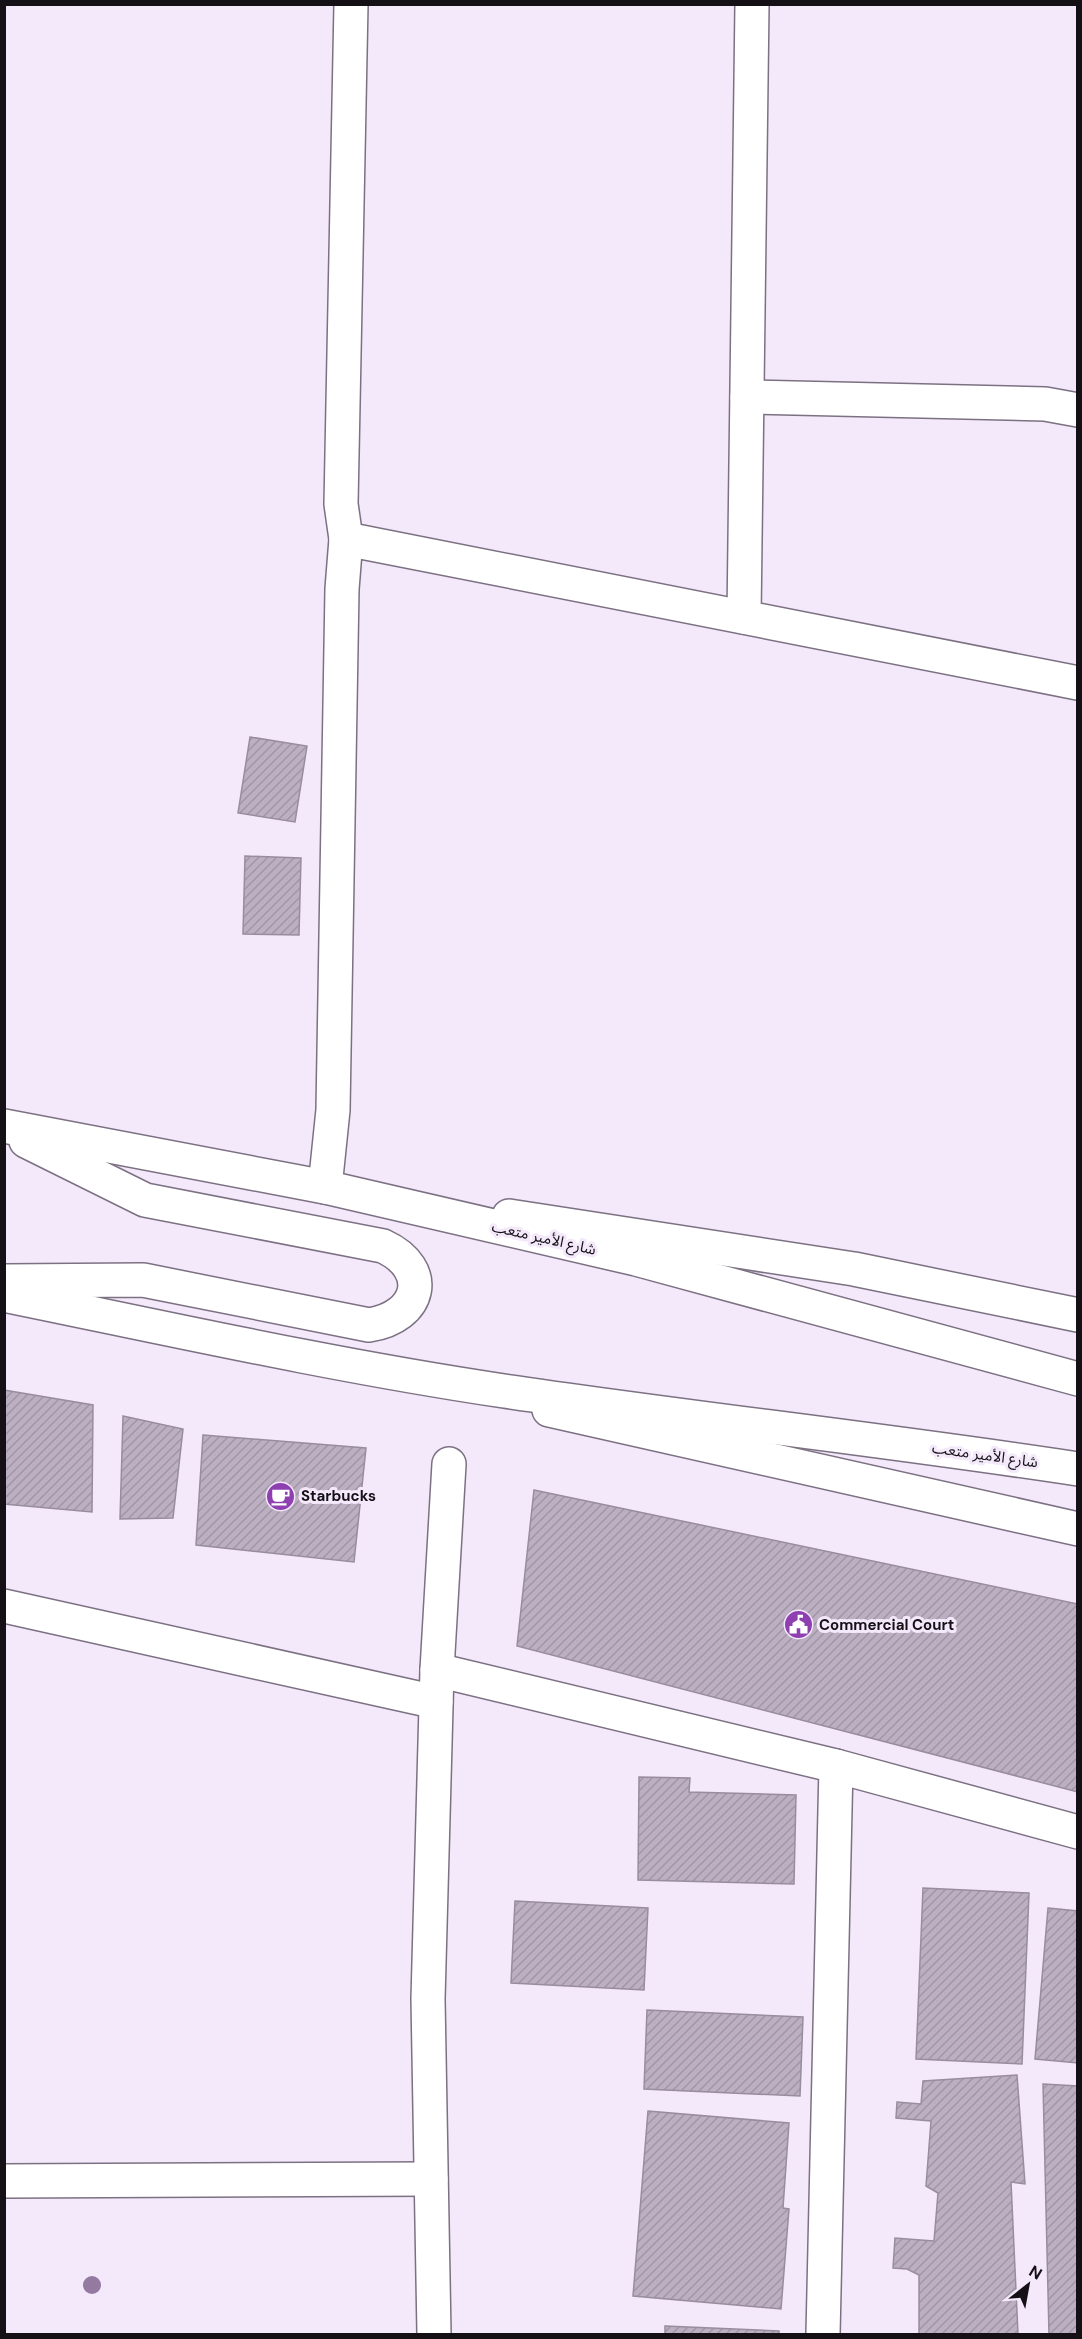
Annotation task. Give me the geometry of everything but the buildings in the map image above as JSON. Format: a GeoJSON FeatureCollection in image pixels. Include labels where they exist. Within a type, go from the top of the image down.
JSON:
{"type":"FeatureCollection","features":[{"type":"Feature","properties":{"kind":"street"},"geometry":{"type":"LineString","coordinates":[[351,4],[340,504],[346,539],[342,589],[333,1110],[337,1189],[854,1269],[1077,1315]]}},
{"type":"Feature","properties":{"kind":"street"},"geometry":{"type":"LineString","coordinates":[[744,617],[752,4]]}},
{"type":"Feature","properties":{"kind":"street"},"geometry":{"type":"LineString","coordinates":[[747,398],[1045,404],[1077,410]]}},
{"type":"Feature","properties":{"kind":"street"},"geometry":{"type":"LineString","coordinates":[[346,539],[1077,683]]}},
{"type":"Feature","properties":{"kind":"street"},"geometry":{"type":"LineString","coordinates":[[4,1128],[145,1200],[383,1246],[398,1253],[410,1266],[415,1289],[409,1304],[399,1316],[385,1323],[369,1325],[143,1280],[4,1281]]}},
{"type":"Feature","properties":{"kind":"street","name":"شارع الأمير متعب"},"geometry":{"type":"LineString","coordinates":[[4,1128],[337,1189],[636,1259],[1077,1379]]}},
{"type":"Feature","properties":{"kind":"street","name":"شارع الأمير متعب"},"geometry":{"type":"LineString","coordinates":[[4,1295],[342,1364],[503,1391],[939,1448],[1077,1469]]}},
{"type":"Feature","properties":{"kind":"street"},"geometry":{"type":"LineString","coordinates":[[342,1364],[1077,1529]]}},
{"type":"Feature","properties":{"kind":"street"},"geometry":{"type":"LineString","coordinates":[[434,2334],[428,1999],[437,1670],[449,1464]]}},
{"type":"Feature","properties":{"kind":"street"},"geometry":{"type":"LineString","coordinates":[[4,1606],[436,1702]]}},
{"type":"Feature","properties":{"kind":"street"},"geometry":{"type":"LineString","coordinates":[[437,1670],[836,1766],[1077,1832]]}},
{"type":"Feature","properties":{"kind":"street"},"geometry":{"type":"LineString","coordinates":[[823,2334],[836,1766]]}},
{"type":"Feature","properties":{"kind":"street"},"geometry":{"type":"LineString","coordinates":[[4,2181],[431,2178]]}},
{"type":"Feature","properties":{"kind":"place","name":"Starbucks"},"geometry":{"type":"Point","coordinates":[280,1496]}},
{"type":"Feature","properties":{"kind":"place","name":"Commercial Court"},"geometry":{"type":"Point","coordinates":[798,1625]}}]}
